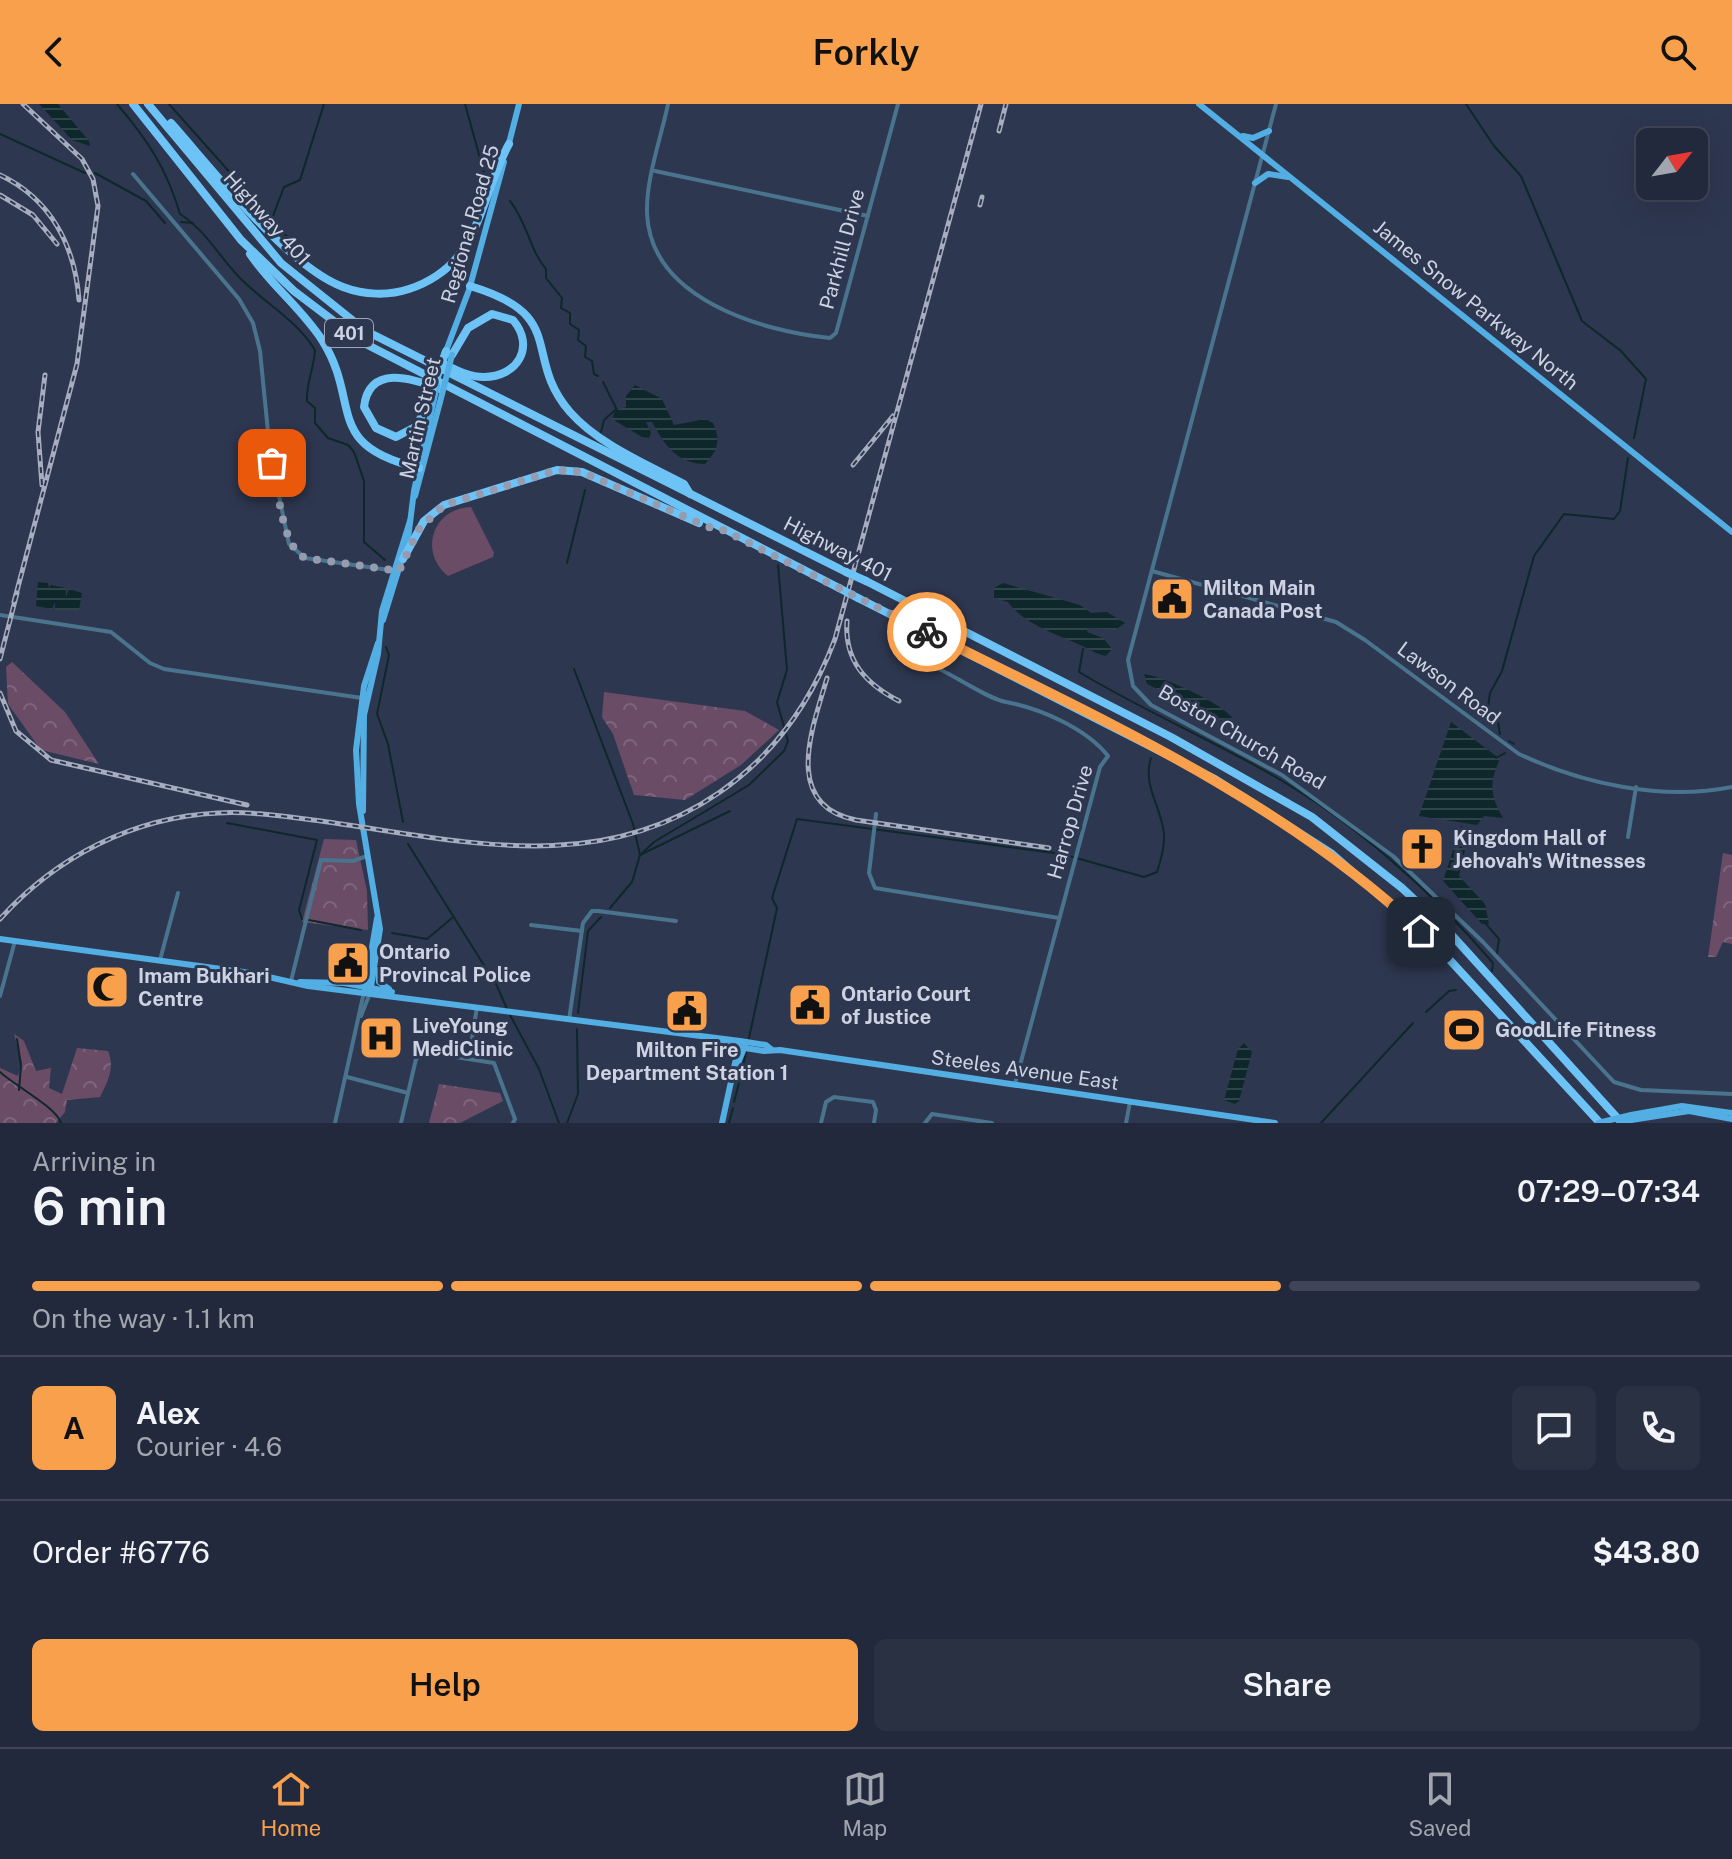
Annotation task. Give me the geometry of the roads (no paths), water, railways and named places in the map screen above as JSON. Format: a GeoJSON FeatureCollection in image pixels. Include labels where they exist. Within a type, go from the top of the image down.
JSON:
{"type":"FeatureCollection","features":[{"type":"Feature","properties":{"kind":"highway","name":"Highway 401"},"geometry":{"type":"LineString","coordinates":[[133,104],[241,240],[333,323],[379,352],[1215,779],[1322,847],[1365,880],[1436,945],[1599,1123]]}},
{"type":"Feature","properties":{"kind":"highway","name":"Highway 401"},"geometry":{"type":"LineString","coordinates":[[150,104],[281,263],[366,331],[1171,737],[1312,817],[1402,888],[1449,932],[1626,1120]]}},
{"type":"Feature","properties":{"kind":"highway"},"geometry":{"type":"LineString","coordinates":[[150,104],[283,243],[327,279],[361,292],[399,292],[421,285],[458,257],[478,226],[509,144]]}},
{"type":"Feature","properties":{"kind":"highway"},"geometry":{"type":"LineString","coordinates":[[241,240],[259,268],[322,340],[332,362],[346,416],[362,442],[387,460],[419,468]]}},
{"type":"Feature","properties":{"kind":"highway"},"geometry":{"type":"LineString","coordinates":[[470,286],[507,299],[526,313],[537,330],[556,390],[580,423],[684,484],[691,494]]}},
{"type":"Feature","properties":{"kind":"highway"},"geometry":{"type":"LineString","coordinates":[[411,354],[473,376],[496,376],[515,367],[521,359],[524,342],[513,320],[492,314],[468,328],[450,350],[435,399],[417,426],[396,437],[376,428],[364,407],[372,386],[389,377],[400,376],[474,402]]}},
{"type":"Feature","properties":{"kind":"highway"},"geometry":{"type":"LineString","coordinates":[[403,559],[424,521],[444,505],[557,470],[582,472],[708,527],[719,528]]}},
{"type":"Feature","properties":{"kind":"main road","name":"Regional Road 25"},"geometry":{"type":"LineString","coordinates":[[450,350],[519,104]]}},
{"type":"Feature","properties":{"kind":"main road","name":"James Snow Parkway North"},"geometry":{"type":"LineString","coordinates":[[1199,104],[1732,532]]}},
{"type":"Feature","properties":{"kind":"main road"},"geometry":{"type":"LineString","coordinates":[[1237,134],[1253,138],[1269,131]]}},
{"type":"Feature","properties":{"kind":"main road"},"geometry":{"type":"LineString","coordinates":[[1255,183],[1268,174],[1293,178]]}},
{"type":"Feature","properties":{"kind":"main road","name":"Martin Street"},"geometry":{"type":"LineString","coordinates":[[396,571],[403,559],[435,399]]}},
{"type":"Feature","properties":{"kind":"main road","name":"Martin Street"},"geometry":{"type":"LineString","coordinates":[[415,496],[435,399]]}},
{"type":"Feature","properties":{"kind":"main road","name":"Martin Street"},"geometry":{"type":"LineString","coordinates":[[368,990],[377,962],[377,918],[356,762],[372,653],[378,643],[410,521]]}},
{"type":"Feature","properties":{"kind":"main road","name":"Martin Street"},"geometry":{"type":"LineString","coordinates":[[368,990],[377,918]]}},
{"type":"Feature","properties":{"kind":"main road","name":"Steeles Avenue East"},"geometry":{"type":"LineString","coordinates":[[0,939],[704,1038],[707,1042],[742,1044],[1275,1123]]}},
{"type":"Feature","properties":{"kind":"main road"},"geometry":{"type":"LineString","coordinates":[[377,962],[379,982],[393,994]]}},
{"type":"Feature","properties":{"kind":"main road"},"geometry":{"type":"LineString","coordinates":[[722,1123],[742,1044]]}},
{"type":"Feature","properties":{"kind":"main road"},"geometry":{"type":"LineString","coordinates":[[1626,1120],[1682,1106],[1732,1113]]}},
{"type":"Feature","properties":{"kind":"main road"},"geometry":{"type":"LineString","coordinates":[[1599,1123],[1689,1111],[1732,1119]]}},
{"type":"Feature","properties":{"kind":"street","name":"Parkhill Drive"},"geometry":{"type":"LineString","coordinates":[[668,104],[647,207],[648,224],[659,255],[681,286],[739,316],[830,338],[836,333],[898,104]]}},
{"type":"Feature","properties":{"kind":"street","name":"Boston Church Road"},"geometry":{"type":"LineString","coordinates":[[1276,104],[1128,660],[1130,679],[1143,698],[1282,775],[1393,856],[1483,942],[1614,1082],[1641,1090],[1732,1094]]}},
{"type":"Feature","properties":{"kind":"street"},"geometry":{"type":"LineString","coordinates":[[654,171],[868,216]]}},
{"type":"Feature","properties":{"kind":"street"},"geometry":{"type":"LineString","coordinates":[[133,174],[239,299],[253,323],[260,349],[270,452],[289,544],[305,558],[396,571]]}},
{"type":"Feature","properties":{"kind":"street","name":"Lawson Road"},"geometry":{"type":"LineString","coordinates":[[1152,571],[1336,622],[1519,754],[1571,775],[1677,792],[1732,787]]}},
{"type":"Feature","properties":{"kind":"street"},"geometry":{"type":"LineString","coordinates":[[0,615],[111,632],[150,663],[164,669],[365,698]]}},
{"type":"Feature","properties":{"kind":"street","name":"Harrop Drive"},"geometry":{"type":"LineString","coordinates":[[939,669],[1007,703],[1021,703],[1076,731],[1099,745],[1108,756],[1100,767],[1015,1084]]}},
{"type":"Feature","properties":{"kind":"street"},"geometry":{"type":"LineString","coordinates":[[1628,837],[1636,787]]}},
{"type":"Feature","properties":{"kind":"street"},"geometry":{"type":"LineString","coordinates":[[876,814],[869,873],[875,888],[1059,918]]}},
{"type":"Feature","properties":{"kind":"street"},"geometry":{"type":"LineString","coordinates":[[291,981],[324,859],[353,861],[370,856]]}},
{"type":"Feature","properties":{"kind":"street"},"geometry":{"type":"LineString","coordinates":[[160,961],[178,893]]}},
{"type":"Feature","properties":{"kind":"street"},"geometry":{"type":"LineString","coordinates":[[569,1020],[585,918],[595,911],[676,921]]}},
{"type":"Feature","properties":{"kind":"street"},"geometry":{"type":"LineString","coordinates":[[531,925],[582,931]]}},
{"type":"Feature","properties":{"kind":"street"},"geometry":{"type":"LineString","coordinates":[[0,996],[15,941]]}},
{"type":"Feature","properties":{"kind":"street","name":"Martin Street"},"geometry":{"type":"LineString","coordinates":[[335,1123],[368,990]]}},
{"type":"Feature","properties":{"kind":"street"},"geometry":{"type":"LineString","coordinates":[[469,1058],[477,1007]]}},
{"type":"Feature","properties":{"kind":"street"},"geometry":{"type":"LineString","coordinates":[[401,1123],[420,1053],[469,1058],[497,1066],[513,1123]]}},
{"type":"Feature","properties":{"kind":"street"},"geometry":{"type":"LineString","coordinates":[[347,1077],[408,1093]]}},
{"type":"Feature","properties":{"kind":"street"},"geometry":{"type":"LineString","coordinates":[[821,1123],[826,1102],[834,1097],[873,1102],[876,1110],[874,1123]]}},
{"type":"Feature","properties":{"kind":"street"},"geometry":{"type":"LineString","coordinates":[[1126,1123],[1130,1102]]}},
{"type":"Feature","properties":{"kind":"street"},"geometry":{"type":"LineString","coordinates":[[925,1123],[932,1114],[992,1123]]}},
{"type":"Feature","properties":{"kind":"waterway"},"geometry":{"type":"LineString","coordinates":[[117,104],[155,155],[180,214],[205,236],[239,277],[299,329],[315,350],[307,401],[315,408],[315,423],[328,438],[348,445],[354,452],[364,481],[364,542],[385,560]]}},
{"type":"Feature","properties":{"kind":"waterway"},"geometry":{"type":"LineString","coordinates":[[169,104],[307,259]]}},
{"type":"Feature","properties":{"kind":"waterway"},"geometry":{"type":"LineString","coordinates":[[271,221],[284,187],[300,180],[324,104]]}},
{"type":"Feature","properties":{"kind":"waterway"},"geometry":{"type":"LineString","coordinates":[[465,104],[485,176]]}},
{"type":"Feature","properties":{"kind":"waterway"},"geometry":{"type":"LineString","coordinates":[[1466,104],[1494,146],[1521,176],[1582,321],[1621,351],[1646,379],[1634,438]]}},
{"type":"Feature","properties":{"kind":"waterway"},"geometry":{"type":"LineString","coordinates":[[0,134],[85,173]]}},
{"type":"Feature","properties":{"kind":"waterway"},"geometry":{"type":"LineString","coordinates":[[95,173],[146,201],[165,223]]}},
{"type":"Feature","properties":{"kind":"waterway"},"geometry":{"type":"LineString","coordinates":[[510,201],[546,269],[546,278],[562,298],[561,308],[570,313],[570,324],[579,330],[578,340],[586,346],[585,357],[592,361],[594,374],[598,376]]}},
{"type":"Feature","properties":{"kind":"waterway"},"geometry":{"type":"LineString","coordinates":[[181,222],[193,223]]}},
{"type":"Feature","properties":{"kind":"waterway"},"geometry":{"type":"LineString","coordinates":[[603,382],[617,410]]}},
{"type":"Feature","properties":{"kind":"waterway"},"geometry":{"type":"LineString","coordinates":[[601,432],[604,420],[615,410]]}},
{"type":"Feature","properties":{"kind":"waterway"},"geometry":{"type":"LineString","coordinates":[[1500,734],[1498,722],[1488,707],[1490,693],[1502,671],[1534,556],[1564,514],[1614,519],[1620,511],[1628,458]]}},
{"type":"Feature","properties":{"kind":"waterway"},"geometry":{"type":"LineString","coordinates":[[567,563],[585,490]]}},
{"type":"Feature","properties":{"kind":"waterway"},"geometry":{"type":"LineString","coordinates":[[574,669],[633,824],[640,855],[654,842],[749,785],[784,751],[788,741],[777,702],[787,670],[778,565]]}},
{"type":"Feature","properties":{"kind":"waterway"},"geometry":{"type":"LineString","coordinates":[[386,647],[389,655],[377,714],[388,744],[403,822]]}},
{"type":"Feature","properties":{"kind":"waterway"},"geometry":{"type":"LineString","coordinates":[[1083,649],[1079,672],[1272,775],[1362,836],[1444,910],[1493,963],[1492,971]]}},
{"type":"Feature","properties":{"kind":"waterway"},"geometry":{"type":"LineString","coordinates":[[1509,741],[1514,744]]}},
{"type":"Feature","properties":{"kind":"waterway"},"geometry":{"type":"LineString","coordinates":[[1496,758],[1505,753]]}},
{"type":"Feature","properties":{"kind":"waterway"},"geometry":{"type":"LineString","coordinates":[[749,1038],[777,908],[772,898],[797,819],[1062,854],[1144,877],[1157,872],[1164,844],[1162,824],[1149,778],[1151,758]]}},
{"type":"Feature","properties":{"kind":"waterway"},"geometry":{"type":"LineString","coordinates":[[610,908],[632,882],[640,855],[730,811]]}},
{"type":"Feature","properties":{"kind":"waterway"},"geometry":{"type":"LineString","coordinates":[[227,823],[317,840],[299,910],[302,919]]}},
{"type":"Feature","properties":{"kind":"waterway"},"geometry":{"type":"LineString","coordinates":[[408,844],[497,986],[507,1009]]}},
{"type":"Feature","properties":{"kind":"waterway"},"geometry":{"type":"LineString","coordinates":[[578,1013],[588,931],[601,917]]}},
{"type":"Feature","properties":{"kind":"waterway"},"geometry":{"type":"LineString","coordinates":[[392,933],[427,939],[452,918]]}},
{"type":"Feature","properties":{"kind":"waterway"},"geometry":{"type":"LineString","coordinates":[[309,920],[361,930]]}},
{"type":"Feature","properties":{"kind":"waterway"},"geometry":{"type":"LineString","coordinates":[[1486,924],[1499,939],[1497,953]]}},
{"type":"Feature","properties":{"kind":"waterway"},"geometry":{"type":"LineString","coordinates":[[1426,1012],[1449,991],[1456,990]]}},
{"type":"Feature","properties":{"kind":"waterway"},"geometry":{"type":"LineString","coordinates":[[510,1015],[539,1069],[559,1123]]}},
{"type":"Feature","properties":{"kind":"waterway"},"geometry":{"type":"LineString","coordinates":[[1321,1123],[1413,1023]]}},
{"type":"Feature","properties":{"kind":"waterway"},"geometry":{"type":"LineString","coordinates":[[567,1123],[578,1094],[577,1029]]}},
{"type":"Feature","properties":{"kind":"waterway"},"geometry":{"type":"LineString","coordinates":[[17,1039],[21,1066],[19,1090]]}},
{"type":"Feature","properties":{"kind":"waterway"},"geometry":{"type":"LineString","coordinates":[[742,1070],[746,1052]]}},
{"type":"Feature","properties":{"kind":"waterway"},"geometry":{"type":"LineString","coordinates":[[0,1072],[43,1104],[61,1123]]}},
{"type":"Feature","properties":{"kind":"waterway"},"geometry":{"type":"LineString","coordinates":[[734,1102],[741,1075]]}},
{"type":"Feature","properties":{"kind":"waterway"},"geometry":{"type":"LineString","coordinates":[[729,1123],[733,1108]]}},
{"type":"Feature","properties":{"kind":"railway"},"geometry":{"type":"LineString","coordinates":[[14,602],[77,364],[98,206],[93,179],[82,159],[23,104]]}},
{"type":"Feature","properties":{"kind":"railway"},"geometry":{"type":"LineString","coordinates":[[0,919],[46,877],[98,844],[126,832],[187,816],[257,814],[475,843],[526,846],[576,844],[625,835],[673,819],[740,777],[790,724],[815,683],[835,639],[981,104]]}},
{"type":"Feature","properties":{"kind":"railway"},"geometry":{"type":"LineString","coordinates":[[999,131],[1006,104]]}},
{"type":"Feature","properties":{"kind":"railway"},"geometry":{"type":"LineString","coordinates":[[0,175],[33,197],[57,226],[72,261],[79,300]]}},
{"type":"Feature","properties":{"kind":"railway"},"geometry":{"type":"LineString","coordinates":[[0,195],[33,215],[57,244]]}},
{"type":"Feature","properties":{"kind":"railway"},"geometry":{"type":"LineString","coordinates":[[980,205],[982,197]]}},
{"type":"Feature","properties":{"kind":"railway"},"geometry":{"type":"LineString","coordinates":[[42,485],[38,432],[45,375]]}},
{"type":"Feature","properties":{"kind":"railway"},"geometry":{"type":"LineString","coordinates":[[853,465],[893,416]]}},
{"type":"Feature","properties":{"kind":"railway"},"geometry":{"type":"LineString","coordinates":[[0,659],[17,593]]}},
{"type":"Feature","properties":{"kind":"railway"},"geometry":{"type":"LineString","coordinates":[[847,621],[849,648],[860,670],[877,687],[899,701]]}},
{"type":"Feature","properties":{"kind":"railway"},"geometry":{"type":"LineString","coordinates":[[827,678],[810,741],[808,762],[810,781],[818,798],[833,812],[856,820],[1049,848]]}},
{"type":"Feature","properties":{"kind":"railway"},"geometry":{"type":"LineString","coordinates":[[0,693],[16,731],[51,760],[247,805]]}},
{"type":"Feature","properties":{"kind":"place","name":"Milton Main Canada Post"},"geometry":{"type":"Point","coordinates":[1172,599]}},
{"type":"Feature","properties":{"kind":"place","name":"Kingdom Hall of Jehovah's Witnesses"},"geometry":{"type":"Point","coordinates":[1422,849]}},
{"type":"Feature","properties":{"kind":"place","name":"Ontario Provincal Police"},"geometry":{"type":"Point","coordinates":[348,963]}},
{"type":"Feature","properties":{"kind":"place","name":"Imam Bukhari Centre"},"geometry":{"type":"Point","coordinates":[107,987]}},
{"type":"Feature","properties":{"kind":"place","name":"Ontario Court of Justice"},"geometry":{"type":"Point","coordinates":[810,1005]}},
{"type":"Feature","properties":{"kind":"place","name":"Milton Fire Department Station 1"},"geometry":{"type":"Point","coordinates":[687,1011]}},
{"type":"Feature","properties":{"kind":"place","name":"GoodLife Fitness"},"geometry":{"type":"Point","coordinates":[1464,1030]}},
{"type":"Feature","properties":{"kind":"place","name":"LiveYoung MediClinic"},"geometry":{"type":"Point","coordinates":[381,1038]}}]}
